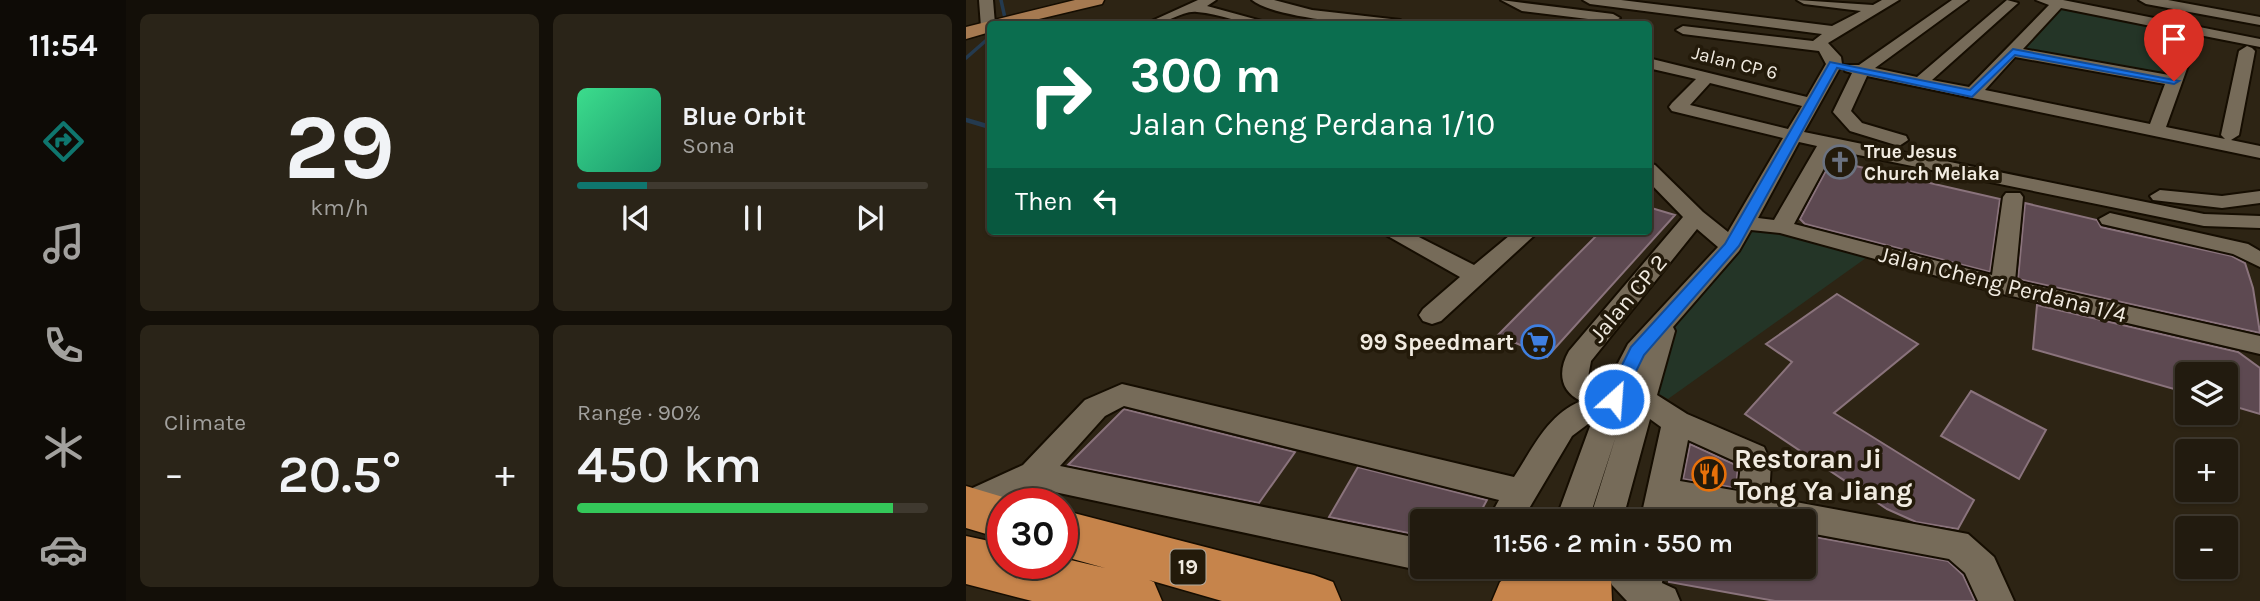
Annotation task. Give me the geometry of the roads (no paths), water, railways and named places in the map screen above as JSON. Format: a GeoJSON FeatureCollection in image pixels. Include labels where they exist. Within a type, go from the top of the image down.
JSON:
{"type":"FeatureCollection","features":[{"type":"Feature","properties":{"kind":"highway"},"geometry":{"type":"LineString","coordinates":[[966,507],[987,513]]}},
{"type":"Feature","properties":{"kind":"highway","name":"19"},"geometry":{"type":"LineString","coordinates":[[1078,537],[1314,601]]}},
{"type":"Feature","properties":{"kind":"highway"},"geometry":{"type":"LineString","coordinates":[[966,560],[1135,601]]}},
{"type":"Feature","properties":{"kind":"main road"},"geometry":{"type":"LineString","coordinates":[[1012,21],[1096,0]]}},
{"type":"Feature","properties":{"kind":"main road"},"geometry":{"type":"LineString","coordinates":[[966,32],[987,27]]}},
{"type":"Feature","properties":{"kind":"street"},"geometry":{"type":"LineString","coordinates":[[986,0],[994,21]]}},
{"type":"Feature","properties":{"kind":"street"},"geometry":{"type":"LineString","coordinates":[[1160,21],[1210,0]]}},
{"type":"Feature","properties":{"kind":"street"},"geometry":{"type":"LineString","coordinates":[[1259,0],[1285,8],[1378,21]]}},
{"type":"Feature","properties":{"kind":"street"},"geometry":{"type":"LineString","coordinates":[[1285,8],[1307,0]]}},
{"type":"Feature","properties":{"kind":"street"},"geometry":{"type":"LineString","coordinates":[[1508,0],[1515,5],[1546,4],[1621,20]]}},
{"type":"Feature","properties":{"kind":"street"},"geometry":{"type":"LineString","coordinates":[[1590,0],[1669,6],[1834,31]]}},
{"type":"Feature","properties":{"kind":"street"},"geometry":{"type":"LineString","coordinates":[[1689,0],[1853,20]]}},
{"type":"Feature","properties":{"kind":"street"},"geometry":{"type":"LineString","coordinates":[[1804,0],[1875,9]]}},
{"type":"Feature","properties":{"kind":"street"},"geometry":{"type":"LineString","coordinates":[[1604,509],[1627,399],[1665,320],[1731,246],[1795,135],[1811,103],[1828,56],[1821,40],[1892,0]]}},
{"type":"Feature","properties":{"kind":"street"},"geometry":{"type":"LineString","coordinates":[[1961,0],[1861,71],[1842,113],[1849,123],[1865,131],[2156,195],[2222,202],[2260,197]]}},
{"type":"Feature","properties":{"kind":"street"},"geometry":{"type":"LineString","coordinates":[[2080,0],[2258,44]]}},
{"type":"Feature","properties":{"kind":"street"},"geometry":{"type":"LineString","coordinates":[[2146,0],[2260,16]]}},
{"type":"Feature","properties":{"kind":"street"},"geometry":{"type":"LineString","coordinates":[[2215,0],[2260,16]]}},
{"type":"Feature","properties":{"kind":"street"},"geometry":{"type":"LineString","coordinates":[[1919,83],[2004,1],[2051,4],[2192,35],[2258,44]]}},
{"type":"Feature","properties":{"kind":"street"},"geometry":{"type":"LineString","coordinates":[[1978,88],[2013,52],[2051,4]]}},
{"type":"Feature","properties":{"kind":"street"},"geometry":{"type":"LineString","coordinates":[[1669,6],[1657,26],[1828,56],[1861,71],[1919,83],[1978,88],[2159,124],[2260,152]]}},
{"type":"Feature","properties":{"kind":"street"},"geometry":{"type":"LineString","coordinates":[[1195,7],[1252,21]]}},
{"type":"Feature","properties":{"kind":"street"},"geometry":{"type":"LineString","coordinates":[[1211,21],[1225,15]]}},
{"type":"Feature","properties":{"kind":"street"},"geometry":{"type":"LineString","coordinates":[[2159,124],[2192,35]]}},
{"type":"Feature","properties":{"kind":"street"},"geometry":{"type":"LineString","coordinates":[[2230,135],[2258,44]]}},
{"type":"Feature","properties":{"kind":"street"},"geometry":{"type":"LineString","coordinates":[[2013,52],[2174,81]]}},
{"type":"Feature","properties":{"kind":"street","name":"Jalan CP 6"},"geometry":{"type":"LineString","coordinates":[[1652,64],[1811,103]]}},
{"type":"Feature","properties":{"kind":"street"},"geometry":{"type":"LineString","coordinates":[[1708,76],[1678,107],[1795,135],[1826,148],[2013,197],[2204,220],[2260,222]]}},
{"type":"Feature","properties":{"kind":"street"},"geometry":{"type":"LineString","coordinates":[[1826,148],[2102,209],[2240,249],[2260,260]]}},
{"type":"Feature","properties":{"kind":"street"},"geometry":{"type":"LineString","coordinates":[[1781,227],[1826,148]]}},
{"type":"Feature","properties":{"kind":"street"},"geometry":{"type":"LineString","coordinates":[[1652,173],[1695,217],[1731,246]]}},
{"type":"Feature","properties":{"kind":"street"},"geometry":{"type":"LineString","coordinates":[[2003,286],[2013,197]]}},
{"type":"Feature","properties":{"kind":"street","name":"Jalan CP 2"},"geometry":{"type":"LineString","coordinates":[[1627,399],[1588,393],[1578,387],[1574,378],[1578,358],[1695,217]]}},
{"type":"Feature","properties":{"kind":"street","name":"Jalan Cheng Perdana 1/4"},"geometry":{"type":"LineString","coordinates":[[1746,223],[1781,227],[2003,286],[2260,345]]}},
{"type":"Feature","properties":{"kind":"street"},"geometry":{"type":"LineString","coordinates":[[1398,235],[1476,276]]}},
{"type":"Feature","properties":{"kind":"street"},"geometry":{"type":"LineString","coordinates":[[1432,315],[1517,235]]}},
{"type":"Feature","properties":{"kind":"street"},"geometry":{"type":"LineString","coordinates":[[966,507],[1034,474],[1095,408],[1122,395],[1521,492]]}},
{"type":"Feature","properties":{"kind":"street"},"geometry":{"type":"LineString","coordinates":[[1611,509],[1627,399]]}},
{"type":"Feature","properties":{"kind":"street"},"geometry":{"type":"LineString","coordinates":[[1511,509],[1562,428],[1576,415],[1627,399],[1753,456],[1756,463],[1752,509]]}},
{"type":"Feature","properties":{"kind":"street"},"geometry":{"type":"LineString","coordinates":[[1677,422],[1659,507],[1721,509]]}},
{"type":"Feature","properties":{"kind":"street"},"geometry":{"type":"LineString","coordinates":[[1034,474],[1410,552]]}},
{"type":"Feature","properties":{"kind":"street"},"geometry":{"type":"LineString","coordinates":[[1816,521],[1956,545],[1969,552],[1983,566],[1996,601]]}},
{"type":"Feature","properties":{"kind":"waterway"},"geometry":{"type":"LineString","coordinates":[[1001,0],[1005,18],[1003,21]]}},
{"type":"Feature","properties":{"kind":"waterway"},"geometry":{"type":"LineString","coordinates":[[966,58],[987,40]]}},
{"type":"Feature","properties":{"kind":"waterway"},"geometry":{"type":"LineString","coordinates":[[966,120],[987,126]]}},
{"type":"Feature","properties":{"kind":"place","name":"True Jesus Church Melaka"},"geometry":{"type":"Point","coordinates":[1840,162]}},
{"type":"Feature","properties":{"kind":"place","name":"99 Speedmart"},"geometry":{"type":"Point","coordinates":[1538,342]}},
{"type":"Feature","properties":{"kind":"place","name":"Restoran Ji Tong Ya Jiang"},"geometry":{"type":"Point","coordinates":[1709,474]}}]}
